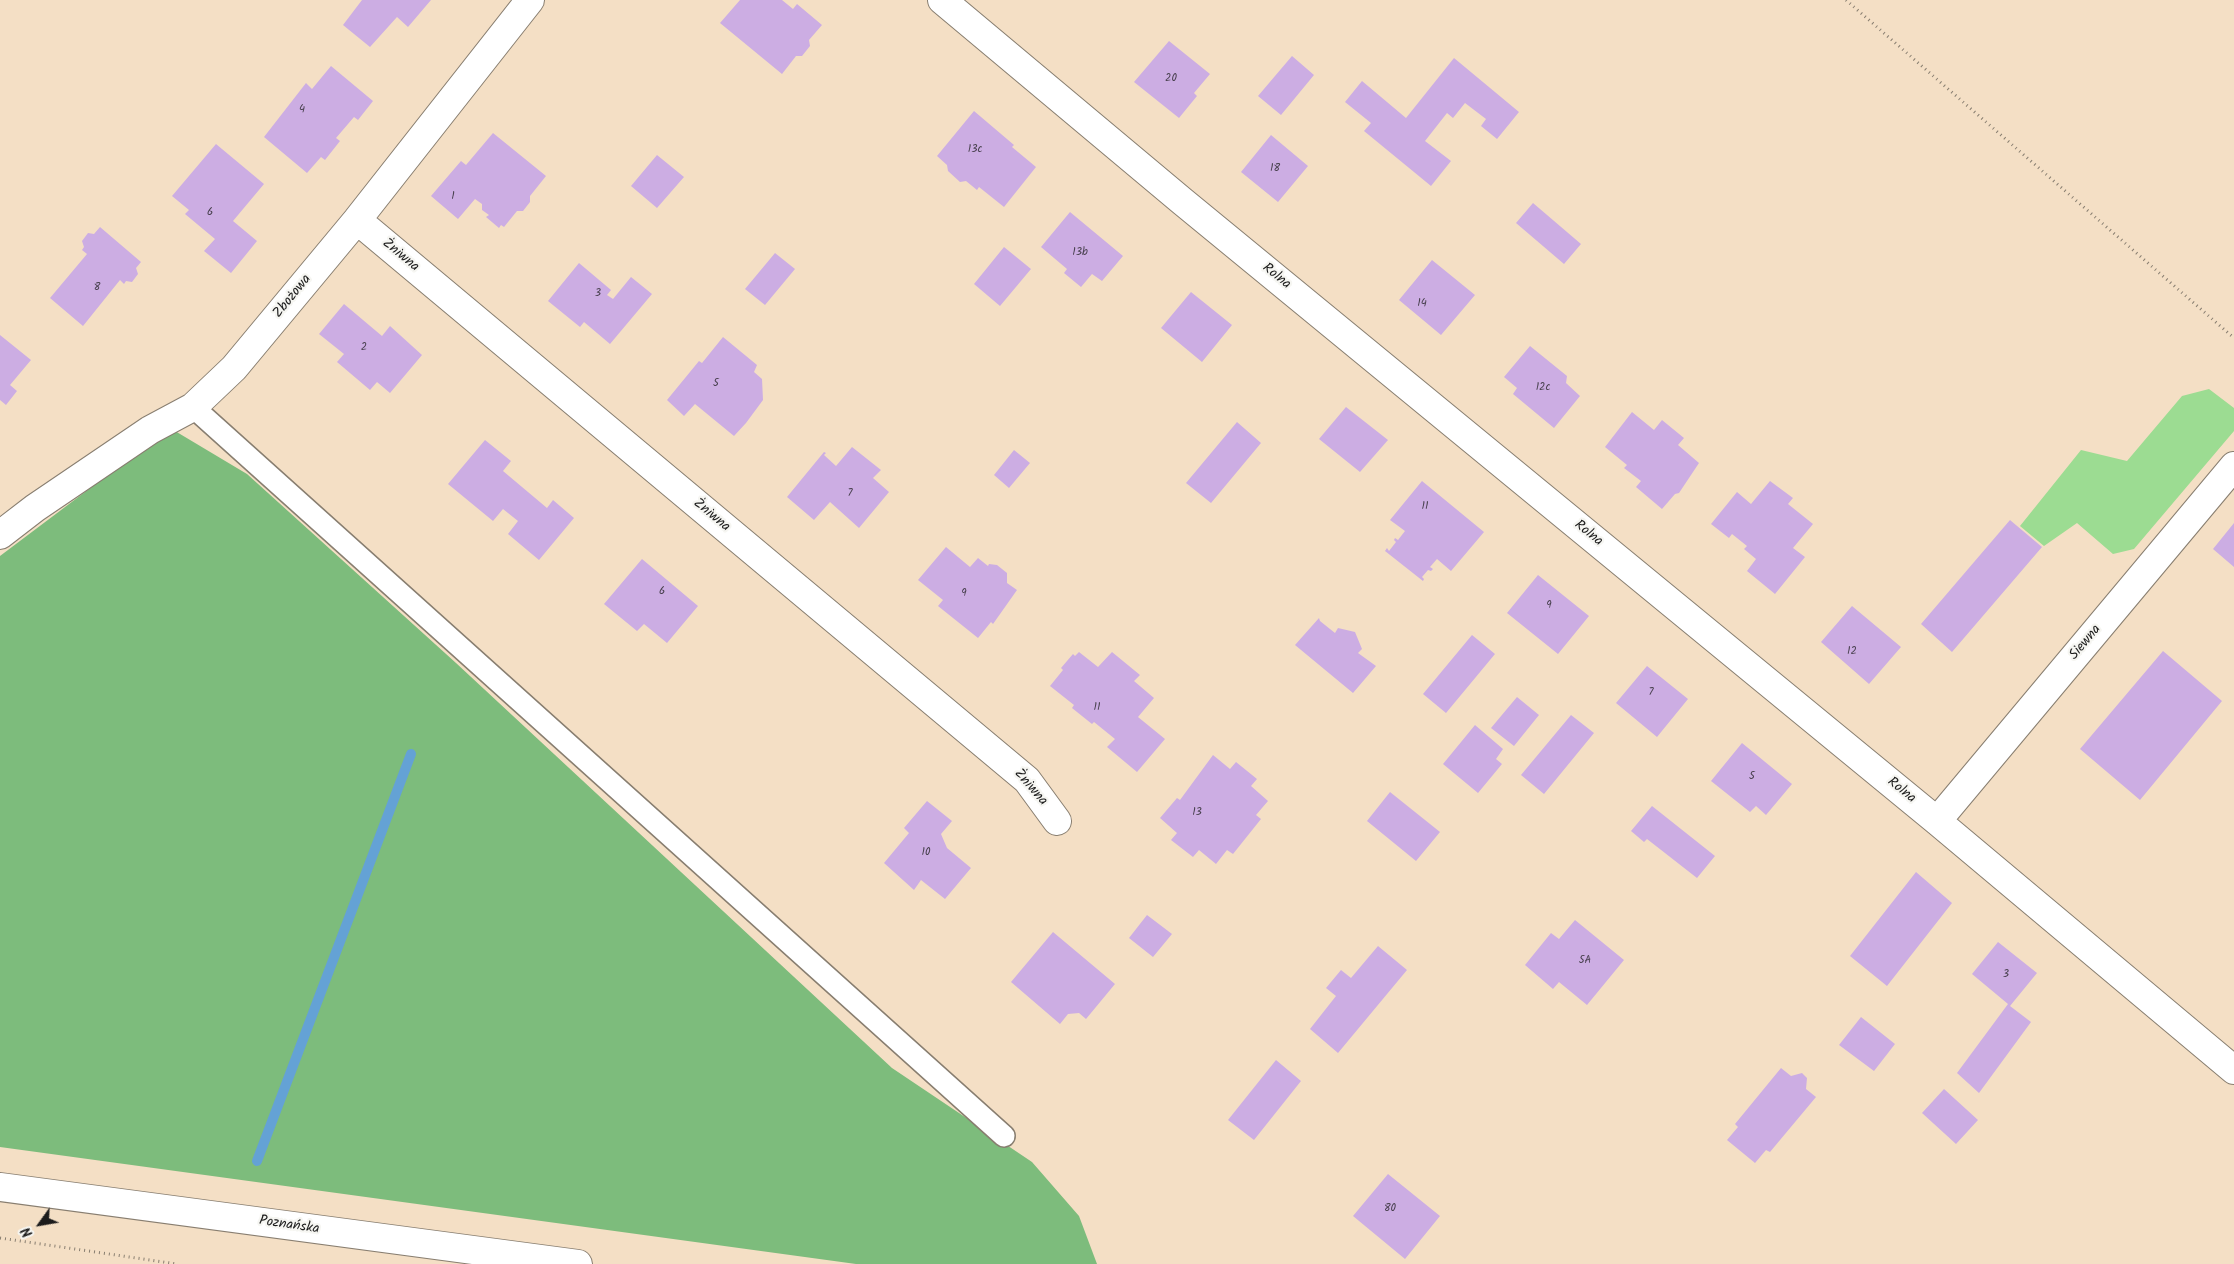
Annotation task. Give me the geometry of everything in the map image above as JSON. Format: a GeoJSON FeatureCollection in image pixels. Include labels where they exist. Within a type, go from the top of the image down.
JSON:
{"type":"FeatureCollection","features":[{"type":"Feature","properties":{"kind":"street","name":"Zbożowa"},"geometry":{"type":"LineString","coordinates":[[0,535],[35,508],[150,430],[193,407],[234,368],[356,220],[530,0]]}},
{"type":"Feature","properties":{"kind":"street","name":"Rolna"},"geometry":{"type":"LineString","coordinates":[[942,0],[1937,821],[2234,1070]]}},
{"type":"Feature","properties":{"kind":"street","name":"Żniwna"},"geometry":{"type":"LineString","coordinates":[[356,220],[1027,780],[1057,821]]}},
{"type":"Feature","properties":{"kind":"street","name":"Siewna"},"geometry":{"type":"LineString","coordinates":[[1937,821],[2234,466]]}},
{"type":"Feature","properties":{"kind":"street","name":"Poznańska"},"geometry":{"type":"LineString","coordinates":[[0,1186],[578,1264]]}},
{"type":"Feature","properties":{"kind":"lane"},"geometry":{"type":"LineString","coordinates":[[193,407],[1004,1136]]}},
{"type":"Feature","properties":{"kind":"path"},"geometry":{"type":"LineString","coordinates":[[1846,0],[2234,338]]}},
{"type":"Feature","properties":{"kind":"path"},"geometry":{"type":"LineString","coordinates":[[0,1238],[177,1264]]}},
{"type":"Feature","properties":{"kind":"green space"},"geometry":{"type":"Polygon","coordinates":[[[2209,389],[2234,408],[2234,431],[2134,549],[2113,554],[2077,523],[2044,546],[2020,526],[2081,450],[2127,461],[2182,396],[2209,389]]]}},
{"type":"Feature","properties":{"kind":"green space"},"geometry":{"type":"Polygon","coordinates":[[[170,428],[247,474],[456,663],[892,1068],[1032,1162],[1079,1216],[1097,1264],[856,1264],[0,1147],[0,556],[170,428]]]}},
{"type":"Feature","properties":{"kind":"building"},"geometry":{"type":"Polygon","coordinates":[[[362,0],[431,0],[408,27],[397,17],[370,47],[343,25],[362,0]]]}},
{"type":"Feature","properties":{"kind":"building"},"geometry":{"type":"Polygon","coordinates":[[[740,0],[782,0],[793,9],[797,4],[822,25],[809,40],[810,46],[802,56],[796,56],[782,74],[720,23],[740,0]]]}},
{"type":"Feature","properties":{"kind":"building"},"geometry":{"type":"Polygon","coordinates":[[[1169,41],[1210,74],[1194,93],[1197,96],[1179,118],[1134,82],[1169,41]]]}},
{"type":"Feature","properties":{"kind":"building"},"geometry":{"type":"Polygon","coordinates":[[[1292,56],[1314,75],[1281,115],[1258,96],[1292,56]]]}},
{"type":"Feature","properties":{"kind":"building"},"geometry":{"type":"Polygon","coordinates":[[[1454,58],[1519,112],[1497,139],[1481,126],[1486,119],[1465,103],[1453,118],[1447,113],[1425,141],[1451,161],[1431,186],[1364,131],[1371,123],[1345,102],[1362,81],[1406,118],[1454,58]]]}},
{"type":"Feature","properties":{"kind":"building"},"geometry":{"type":"Polygon","coordinates":[[[331,66],[373,101],[358,120],[354,117],[336,138],[340,141],[325,160],[321,157],[307,173],[264,137],[306,83],[312,89],[331,66]]]}},
{"type":"Feature","properties":{"kind":"building"},"geometry":{"type":"Polygon","coordinates":[[[974,111],[1014,145],[1012,147],[1036,167],[1004,207],[979,187],[977,190],[966,181],[960,182],[948,171],[947,165],[937,156],[974,111]]]}},
{"type":"Feature","properties":{"kind":"building"},"geometry":{"type":"Polygon","coordinates":[[[493,133],[546,176],[530,196],[530,202],[523,211],[517,211],[504,227],[501,225],[499,228],[486,217],[489,215],[482,210],[482,204],[475,199],[458,219],[431,196],[461,161],[466,165],[493,133]]]}},
{"type":"Feature","properties":{"kind":"building"},"geometry":{"type":"Polygon","coordinates":[[[1271,135],[1308,166],[1278,202],[1241,172],[1271,135]]]}},
{"type":"Feature","properties":{"kind":"building"},"geometry":{"type":"Polygon","coordinates":[[[216,144],[264,184],[233,221],[257,241],[231,273],[204,251],[215,239],[185,214],[189,210],[172,196],[216,144]]]}},
{"type":"Feature","properties":{"kind":"building"},"geometry":{"type":"Polygon","coordinates":[[[657,155],[684,177],[657,208],[631,186],[657,155]]]}},
{"type":"Feature","properties":{"kind":"building"},"geometry":{"type":"Polygon","coordinates":[[[1533,203],[1581,244],[1564,264],[1516,223],[1533,203]]]}},
{"type":"Feature","properties":{"kind":"building"},"geometry":{"type":"Polygon","coordinates":[[[1070,212],[1123,256],[1102,281],[1092,274],[1081,287],[1064,273],[1067,269],[1041,247],[1070,212]]]}},
{"type":"Feature","properties":{"kind":"building"},"geometry":{"type":"Polygon","coordinates":[[[100,227],[141,262],[136,268],[138,274],[132,282],[126,281],[124,284],[120,280],[83,326],[50,298],[87,254],[82,250],[84,247],[82,241],[88,233],[94,234],[100,227]]]}},
{"type":"Feature","properties":{"kind":"building"},"geometry":{"type":"Polygon","coordinates":[[[1004,247],[1031,269],[1000,306],[974,284],[1004,247]]]}},
{"type":"Feature","properties":{"kind":"building"},"geometry":{"type":"Polygon","coordinates":[[[775,253],[795,269],[765,305],[745,289],[775,253]]]}},
{"type":"Feature","properties":{"kind":"building"},"geometry":{"type":"Polygon","coordinates":[[[1432,260],[1475,295],[1441,335],[1399,300],[1432,260]]]}},
{"type":"Feature","properties":{"kind":"building"},"geometry":{"type":"Polygon","coordinates":[[[579,263],[611,290],[607,295],[613,299],[631,277],[652,294],[610,344],[584,322],[580,327],[548,301],[579,263]]]}},
{"type":"Feature","properties":{"kind":"building"},"geometry":{"type":"Polygon","coordinates":[[[1191,292],[1232,325],[1202,362],[1161,328],[1191,292]]]}},
{"type":"Feature","properties":{"kind":"building"},"geometry":{"type":"Polygon","coordinates":[[[344,304],[382,336],[390,326],[422,355],[390,393],[377,382],[370,390],[337,362],[344,354],[319,334],[344,304]]]}},
{"type":"Feature","properties":{"kind":"building"},"geometry":{"type":"Polygon","coordinates":[[[0,335],[31,360],[10,385],[17,391],[6,405],[0,400],[0,335]]]}},
{"type":"Feature","properties":{"kind":"building"},"geometry":{"type":"Polygon","coordinates":[[[723,337],[757,365],[754,372],[762,379],[763,400],[734,436],[695,404],[684,416],[667,400],[699,361],[702,363],[723,337]]]}},
{"type":"Feature","properties":{"kind":"building"},"geometry":{"type":"Polygon","coordinates":[[[1530,346],[1567,376],[1566,383],[1580,396],[1554,428],[1513,394],[1517,388],[1504,377],[1530,346]]]}},
{"type":"Feature","properties":{"kind":"building"},"geometry":{"type":"Polygon","coordinates":[[[1346,407],[1388,440],[1360,472],[1319,439],[1346,407]]]}},
{"type":"Feature","properties":{"kind":"building"},"geometry":{"type":"Polygon","coordinates":[[[1632,412],[1654,430],[1662,420],[1684,438],[1678,445],[1699,463],[1679,493],[1675,494],[1662,509],[1636,487],[1641,481],[1624,468],[1627,465],[1605,447],[1632,412]]]}},
{"type":"Feature","properties":{"kind":"building"},"geometry":{"type":"Polygon","coordinates":[[[1237,422],[1261,443],[1211,503],[1186,483],[1237,422]]]}},
{"type":"Feature","properties":{"kind":"building"},"geometry":{"type":"Polygon","coordinates":[[[485,440],[511,461],[503,471],[547,508],[553,500],[574,518],[539,560],[508,534],[518,521],[503,509],[493,521],[448,484],[485,440]]]}},
{"type":"Feature","properties":{"kind":"building"},"geometry":{"type":"Polygon","coordinates":[[[852,447],[881,470],[873,478],[889,492],[859,528],[830,502],[814,520],[787,497],[824,452],[826,453],[824,455],[836,466],[852,447]]]}},
{"type":"Feature","properties":{"kind":"building"},"geometry":{"type":"Polygon","coordinates":[[[1014,450],[1030,463],[1009,488],[994,475],[1014,450]]]}},
{"type":"Feature","properties":{"kind":"building"},"geometry":{"type":"Polygon","coordinates":[[[1422,481],[1484,532],[1451,571],[1437,559],[1430,567],[1433,569],[1431,571],[1428,570],[1422,577],[1423,581],[1385,551],[1387,548],[1389,551],[1396,542],[1395,538],[1398,540],[1405,531],[1390,520],[1422,481]]]}},
{"type":"Feature","properties":{"kind":"building"},"geometry":{"type":"Polygon","coordinates":[[[1770,481],[1793,498],[1788,504],[1813,524],[1793,548],[1805,557],[1775,594],[1747,571],[1756,559],[1744,549],[1747,546],[1732,534],[1729,538],[1711,524],[1737,492],[1751,504],[1770,481]]]}},
{"type":"Feature","properties":{"kind":"building"},"geometry":{"type":"Polygon","coordinates":[[[2010,520],[2042,547],[1952,652],[1921,624],[2010,520]]]}},
{"type":"Feature","properties":{"kind":"building"},"geometry":{"type":"Polygon","coordinates":[[[2234,523],[2234,567],[2213,549],[2234,523]]]}},
{"type":"Feature","properties":{"kind":"building"},"geometry":{"type":"Polygon","coordinates":[[[946,547],[970,567],[978,558],[988,566],[989,564],[997,565],[1007,573],[1007,583],[1017,590],[993,624],[991,622],[978,638],[938,606],[943,600],[918,580],[946,547]]]}},
{"type":"Feature","properties":{"kind":"building"},"geometry":{"type":"Polygon","coordinates":[[[642,559],[698,606],[667,643],[644,624],[637,631],[604,604],[642,559]]]}},
{"type":"Feature","properties":{"kind":"building"},"geometry":{"type":"Polygon","coordinates":[[[1538,575],[1589,616],[1558,654],[1507,613],[1538,575]]]}},
{"type":"Feature","properties":{"kind":"building"},"geometry":{"type":"Polygon","coordinates":[[[1852,606],[1901,647],[1869,684],[1821,642],[1852,606]]]}},
{"type":"Feature","properties":{"kind":"building"},"geometry":{"type":"Polygon","coordinates":[[[1319,618],[1320,621],[1335,633],[1338,628],[1355,632],[1362,649],[1358,653],[1376,666],[1353,693],[1295,645],[1319,618]]]}},
{"type":"Feature","properties":{"kind":"building"},"geometry":{"type":"Polygon","coordinates":[[[1472,635],[1495,654],[1446,713],[1423,694],[1472,635]]]}},
{"type":"Feature","properties":{"kind":"building"},"geometry":{"type":"Polygon","coordinates":[[[2163,651],[2222,701],[2140,800],[2080,749],[2163,651]]]}},
{"type":"Feature","properties":{"kind":"building"},"geometry":{"type":"Polygon","coordinates":[[[1079,652],[1098,667],[1112,652],[1140,675],[1134,681],[1154,698],[1138,717],[1165,739],[1137,772],[1107,747],[1115,739],[1094,722],[1092,724],[1072,708],[1074,705],[1050,686],[1063,670],[1061,668],[1073,654],[1075,656],[1079,652]]]}},
{"type":"Feature","properties":{"kind":"building"},"geometry":{"type":"Polygon","coordinates":[[[1647,666],[1688,699],[1657,737],[1616,703],[1647,666]]]}},
{"type":"Feature","properties":{"kind":"building"},"geometry":{"type":"Polygon","coordinates":[[[1517,697],[1539,715],[1514,746],[1491,728],[1517,697]]]}},
{"type":"Feature","properties":{"kind":"building"},"geometry":{"type":"Polygon","coordinates":[[[1571,715],[1594,733],[1544,794],[1521,775],[1571,715]]]}},
{"type":"Feature","properties":{"kind":"building"},"geometry":{"type":"Polygon","coordinates":[[[1475,725],[1503,749],[1496,759],[1502,764],[1478,793],[1443,764],[1475,725]]]}},
{"type":"Feature","properties":{"kind":"building"},"geometry":{"type":"Polygon","coordinates":[[[1742,743],[1792,784],[1766,815],[1756,806],[1750,812],[1711,781],[1742,743]]]}},
{"type":"Feature","properties":{"kind":"building"},"geometry":{"type":"Polygon","coordinates":[[[1213,755],[1230,769],[1236,762],[1257,779],[1251,786],[1268,801],[1256,815],[1261,819],[1233,854],[1227,850],[1216,864],[1199,850],[1193,857],[1171,840],[1177,833],[1160,818],[1177,798],[1180,800],[1213,755]]]}},
{"type":"Feature","properties":{"kind":"building"},"geometry":{"type":"Polygon","coordinates":[[[1390,792],[1440,832],[1416,861],[1367,821],[1390,792]]]}},
{"type":"Feature","properties":{"kind":"building"},"geometry":{"type":"Polygon","coordinates":[[[927,801],[952,821],[941,834],[947,848],[971,868],[945,899],[921,880],[914,890],[884,863],[909,833],[904,828],[927,801]]]}},
{"type":"Feature","properties":{"kind":"building"},"geometry":{"type":"Polygon","coordinates":[[[1652,806],[1715,856],[1697,878],[1647,839],[1644,842],[1631,831],[1652,806]]]}},
{"type":"Feature","properties":{"kind":"building"},"geometry":{"type":"Polygon","coordinates":[[[1916,872],[1952,903],[1887,986],[1850,956],[1916,872]]]}},
{"type":"Feature","properties":{"kind":"building"},"geometry":{"type":"Polygon","coordinates":[[[1147,915],[1172,934],[1153,957],[1129,938],[1147,915]]]}},
{"type":"Feature","properties":{"kind":"building"},"geometry":{"type":"Polygon","coordinates":[[[1575,920],[1624,960],[1587,1005],[1559,982],[1553,989],[1525,965],[1551,933],[1559,939],[1575,920]]]}},
{"type":"Feature","properties":{"kind":"building"},"geometry":{"type":"Polygon","coordinates":[[[1053,932],[1115,984],[1086,1019],[1079,1013],[1068,1014],[1060,1024],[1011,982],[1053,932]]]}},
{"type":"Feature","properties":{"kind":"building"},"geometry":{"type":"Polygon","coordinates":[[[1998,942],[2037,973],[2010,1006],[2031,1022],[1979,1093],[1957,1073],[2008,1004],[1972,974],[1998,942]]]}},
{"type":"Feature","properties":{"kind":"building"},"geometry":{"type":"Polygon","coordinates":[[[1378,946],[1407,970],[1338,1053],[1310,1029],[1336,996],[1326,988],[1341,970],[1351,978],[1378,946]]]}},
{"type":"Feature","properties":{"kind":"building"},"geometry":{"type":"Polygon","coordinates":[[[1861,1017],[1895,1044],[1874,1071],[1839,1045],[1861,1017]]]}},
{"type":"Feature","properties":{"kind":"building"},"geometry":{"type":"Polygon","coordinates":[[[1276,1060],[1301,1081],[1254,1140],[1228,1120],[1276,1060]]]}},
{"type":"Feature","properties":{"kind":"building"},"geometry":{"type":"Polygon","coordinates":[[[1781,1068],[1791,1076],[1802,1073],[1807,1078],[1806,1089],[1816,1097],[1770,1152],[1766,1150],[1755,1163],[1727,1140],[1738,1127],[1735,1124],[1781,1068]]]}},
{"type":"Feature","properties":{"kind":"building"},"geometry":{"type":"Polygon","coordinates":[[[1944,1089],[1978,1120],[1956,1144],[1922,1113],[1944,1089]]]}},
{"type":"Feature","properties":{"kind":"building"},"geometry":{"type":"Polygon","coordinates":[[[1388,1174],[1440,1216],[1405,1259],[1353,1216],[1388,1174]]]}},
{"type":"Feature","properties":{"kind":"waterway"},"geometry":{"type":"LineString","coordinates":[[257,1161],[411,754]]}}]}
